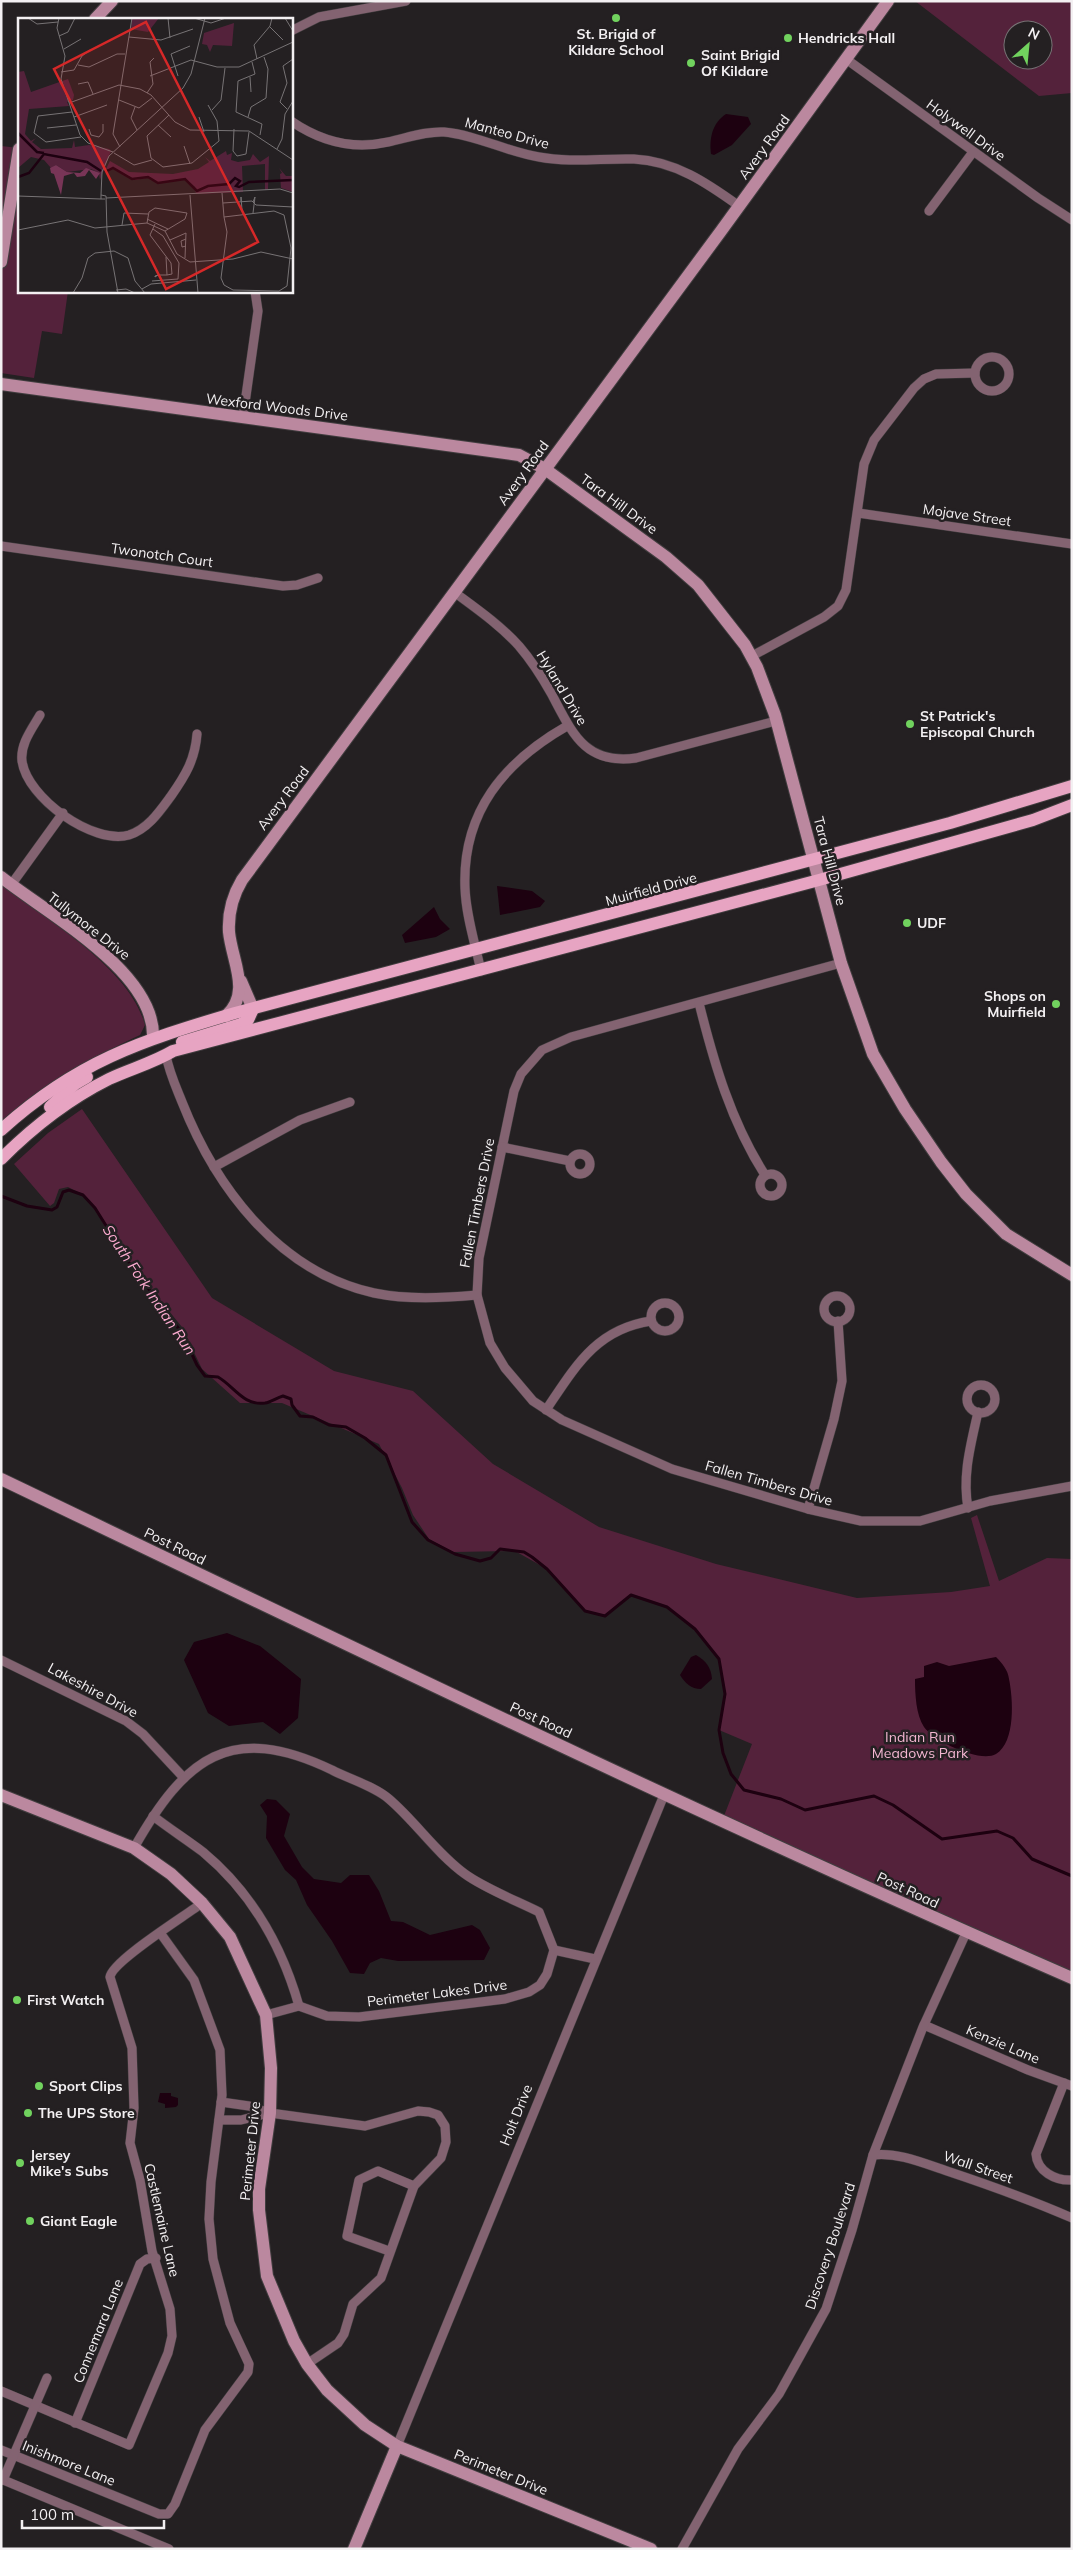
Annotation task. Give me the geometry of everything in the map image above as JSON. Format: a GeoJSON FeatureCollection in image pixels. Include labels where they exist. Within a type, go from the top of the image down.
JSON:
{"type":"FeatureCollection","features":[{"type":"Feature","properties":{"kind":"main road","name":"Muirfield Drive"},"geometry":{"type":"LineString","coordinates":[[1,1130],[44,1093],[84,1068],[153,1037],[950,823],[1072,786]]}},
{"type":"Feature","properties":{"kind":"main road"},"geometry":{"type":"LineString","coordinates":[[1,1159],[34,1129],[67,1104],[108,1080],[166,1056],[173,1051],[819,880],[1033,820],[1072,805]]}},
{"type":"Feature","properties":{"kind":"main road"},"geometry":{"type":"LineString","coordinates":[[56,1102],[119,1067],[197,1035],[241,1024],[248,1020],[252,1009]]}},
{"type":"Feature","properties":{"kind":"main road"},"geometry":{"type":"LineString","coordinates":[[1,1150],[24,1127],[56,1102],[75,1084],[95,1072],[149,1048],[153,1037]]}},
{"type":"Feature","properties":{"kind":"street"},"geometry":{"type":"LineString","coordinates":[[96,18],[112,1]]}},
{"type":"Feature","properties":{"kind":"street"},"geometry":{"type":"LineString","coordinates":[[292,30],[319,16],[406,1]]}},
{"type":"Feature","properties":{"kind":"street","name":"Avery Road"},"geometry":{"type":"LineString","coordinates":[[252,1009],[239,978],[229,930],[232,903],[242,880],[740,206],[888,1]]}},
{"type":"Feature","properties":{"kind":"street","name":"Holywell Drive"},"geometry":{"type":"LineString","coordinates":[[846,59],[973,152],[1072,220]]}},
{"type":"Feature","properties":{"kind":"street","name":"Manteo Drive"},"geometry":{"type":"LineString","coordinates":[[292,122],[320,137],[350,144],[387,143],[424,133],[442,132],[463,135],[522,154],[542,158],[568,161],[634,159],[656,162],[690,174],[710,184],[740,206]]}},
{"type":"Feature","properties":{"kind":"street"},"geometry":{"type":"LineString","coordinates":[[929,211],[973,152]]}},
{"type":"Feature","properties":{"kind":"street"},"geometry":{"type":"LineString","coordinates":[[1,262],[18,155]]}},
{"type":"Feature","properties":{"kind":"street"},"geometry":{"type":"LineString","coordinates":[[243,417],[258,311],[255,292]]}},
{"type":"Feature","properties":{"kind":"street"},"geometry":{"type":"LineString","coordinates":[[752,656],[824,617],[838,606],[846,590],[864,464],[874,440],[914,388],[924,379],[936,374],[975,373]]}},
{"type":"Feature","properties":{"kind":"street","name":"Wexford Woods Drive"},"geometry":{"type":"LineString","coordinates":[[1,384],[511,454],[527,458],[545,469]]}},
{"type":"Feature","properties":{"kind":"street","name":"Tara Hill Drive"},"geometry":{"type":"LineString","coordinates":[[545,469],[666,557],[698,585],[752,656],[769,697],[776,721],[841,964],[873,1054],[905,1109],[940,1162],[966,1194],[1006,1234],[1072,1275]]}},
{"type":"Feature","properties":{"kind":"street","name":"Mojave Street"},"geometry":{"type":"LineString","coordinates":[[858,513],[1072,544]]}},
{"type":"Feature","properties":{"kind":"street","name":"Twonotch Court"},"geometry":{"type":"LineString","coordinates":[[1,546],[283,586],[297,585],[318,578]]}},
{"type":"Feature","properties":{"kind":"street","name":"Hyland Drive"},"geometry":{"type":"LineString","coordinates":[[454,592],[502,628],[519,646],[551,693],[567,726],[588,749],[600,755],[624,760],[776,721]]}},
{"type":"Feature","properties":{"kind":"street"},"geometry":{"type":"LineString","coordinates":[[40,715],[27,736],[22,750],[25,771],[42,796],[63,813],[88,830],[115,837],[131,834],[144,827],[158,814],[187,774],[196,748],[196,734]]}},
{"type":"Feature","properties":{"kind":"street"},"geometry":{"type":"LineString","coordinates":[[481,971],[468,911],[465,873],[467,848],[478,816],[493,788],[520,757],[567,726]]}},
{"type":"Feature","properties":{"kind":"street"},"geometry":{"type":"LineString","coordinates":[[6,881],[63,813]]}},
{"type":"Feature","properties":{"kind":"street","name":"Tullymore Drive"},"geometry":{"type":"LineString","coordinates":[[6,881],[117,964],[140,993],[147,1007],[153,1037]]}},
{"type":"Feature","properties":{"kind":"street","name":"Fallen Timbers Drive"},"geometry":{"type":"LineString","coordinates":[[841,964],[571,1037],[542,1050],[521,1074],[514,1091],[479,1258],[477,1295],[496,1354],[515,1382],[534,1401],[562,1420],[672,1469],[834,1516],[871,1521],[920,1521],[990,1501],[1072,1486]]}},
{"type":"Feature","properties":{"kind":"street","name":"Avery Road"},"geometry":{"type":"LineString","coordinates":[[231,1015],[237,1002],[239,978]]}},
{"type":"Feature","properties":{"kind":"street"},"geometry":{"type":"LineString","coordinates":[[699,1003],[723,1091],[752,1155],[765,1175]]}},
{"type":"Feature","properties":{"kind":"street"},"geometry":{"type":"LineString","coordinates":[[166,1056],[191,1125],[214,1167],[230,1192],[257,1225],[291,1255],[328,1276],[373,1293],[397,1297],[477,1295]]}},
{"type":"Feature","properties":{"kind":"street"},"geometry":{"type":"LineString","coordinates":[[214,1167],[300,1120],[350,1102]]}},
{"type":"Feature","properties":{"kind":"street"},"geometry":{"type":"LineString","coordinates":[[502,1147],[570,1161]]}},
{"type":"Feature","properties":{"kind":"street"},"geometry":{"type":"LineString","coordinates":[[546,1410],[578,1363],[599,1342],[624,1327],[651,1320]]}},
{"type":"Feature","properties":{"kind":"street"},"geometry":{"type":"LineString","coordinates":[[808,1509],[834,1419],[842,1381],[838,1321]]}},
{"type":"Feature","properties":{"kind":"street"},"geometry":{"type":"LineString","coordinates":[[968,1508],[966,1496],[967,1460],[978,1412]]}},
{"type":"Feature","properties":{"kind":"street","name":"Post Road"},"geometry":{"type":"LineString","coordinates":[[1,1479],[664,1796],[966,1933],[1072,1978]]}},
{"type":"Feature","properties":{"kind":"street","name":"Lakeshire Drive"},"geometry":{"type":"LineString","coordinates":[[1,1660],[126,1721],[143,1734],[184,1778]]}},
{"type":"Feature","properties":{"kind":"street"},"geometry":{"type":"LineString","coordinates":[[134,1848],[153,1816],[184,1778],[208,1758],[237,1749],[258,1747],[283,1751],[321,1765],[387,1798],[465,1874],[539,1912],[554,1950],[595,1959]]}},
{"type":"Feature","properties":{"kind":"street","name":"Perimeter Drive"},"geometry":{"type":"LineString","coordinates":[[1,1795],[134,1848],[171,1874],[202,1903],[230,1937],[266,2015],[271,2068],[270,2113],[259,2189],[263,2254],[267,2276],[283,2318],[307,2364],[327,2390],[351,2412],[397,2446],[651,2549]]}},
{"type":"Feature","properties":{"kind":"street","name":"Holt Drive"},"geometry":{"type":"LineString","coordinates":[[397,2446],[595,1959],[664,1796]]}},
{"type":"Feature","properties":{"kind":"street"},"geometry":{"type":"LineString","coordinates":[[153,1816],[204,1853],[246,1897],[278,1948],[299,2006],[266,2015]]}},
{"type":"Feature","properties":{"kind":"street","name":"Castlemaine Lane"},"geometry":{"type":"LineString","coordinates":[[1,2391],[129,2445],[168,2353],[172,2336],[170,2309],[156,2258],[130,2143],[134,2108],[132,2048],[110,1977],[113,1968],[127,1956],[161,1934],[202,1903]]}},
{"type":"Feature","properties":{"kind":"street","name":"Discovery Boulevard"},"geometry":{"type":"LineString","coordinates":[[682,2549],[738,2449],[779,2394],[826,2308],[852,2230],[873,2155],[924,2024],[966,1933]]}},
{"type":"Feature","properties":{"kind":"street"},"geometry":{"type":"LineString","coordinates":[[161,1934],[194,1980],[220,2050],[222,2102],[219,2120],[241,2120],[270,2113]]}},
{"type":"Feature","properties":{"kind":"street","name":"Perimeter Lakes Drive"},"geometry":{"type":"LineString","coordinates":[[299,2006],[326,2016],[359,2017],[505,1999],[529,1992],[540,1985],[547,1974],[554,1950]]}},
{"type":"Feature","properties":{"kind":"street","name":"Kenzie Lane"},"geometry":{"type":"LineString","coordinates":[[924,2024],[1028,2070],[1068,2084]]}},
{"type":"Feature","properties":{"kind":"street"},"geometry":{"type":"LineString","coordinates":[[1068,2084],[1036,2154],[1037,2164],[1045,2173],[1072,2180]]}},
{"type":"Feature","properties":{"kind":"street"},"geometry":{"type":"LineString","coordinates":[[222,2102],[248,2106],[270,2113],[365,2126],[418,2112],[428,2112],[438,2115],[445,2126],[446,2142],[440,2158],[414,2186],[381,2278],[353,2304],[344,2334],[338,2343],[307,2364]]}},
{"type":"Feature","properties":{"kind":"street","name":"Inishmore Lane"},"geometry":{"type":"LineString","coordinates":[[1,2450],[163,2515],[172,2510],[205,2430],[244,2378],[249,2364],[230,2323],[213,2259],[210,2210],[219,2120]]}},
{"type":"Feature","properties":{"kind":"street","name":"Wall Street"},"geometry":{"type":"LineString","coordinates":[[873,2155],[890,2153],[932,2166],[1008,2192],[1072,2218]]}},
{"type":"Feature","properties":{"kind":"street"},"geometry":{"type":"LineString","coordinates":[[389,2252],[347,2236],[359,2180],[378,2171],[414,2186]]}},
{"type":"Feature","properties":{"kind":"street","name":"Connemara Lane"},"geometry":{"type":"LineString","coordinates":[[75,2423],[140,2264],[147,2259],[156,2258]]}},
{"type":"Feature","properties":{"kind":"street"},"geometry":{"type":"LineString","coordinates":[[47,2378],[2,2480],[169,2549]]}},
{"type":"Feature","properties":{"kind":"street"},"geometry":{"type":"LineString","coordinates":[[354,2549],[397,2446]]}},
{"type":"Feature","properties":{"kind":"green space"},"geometry":{"type":"Polygon","coordinates":[[[915,1],[1072,1],[1072,93],[1039,96],[1005,70],[1053,70],[1053,20],[1003,20],[1003,68],[915,1]]]}},
{"type":"Feature","properties":{"kind":"green space"},"geometry":{"type":"Polygon","coordinates":[[[1,146],[18,148],[18,292],[68,292],[62,334],[42,331],[34,378],[1,373],[1,146]]]}},
{"type":"Feature","properties":{"kind":"green space"},"geometry":{"type":"Polygon","coordinates":[[[1,885],[63,930],[105,965],[123,984],[136,1004],[145,1025],[140,1035],[68,1074],[34,1096],[1,1121],[1,885]]]}},
{"type":"Feature","properties":{"kind":"green space","name":"Indian Run Meadows Park"},"geometry":{"type":"Polygon","coordinates":[[[82,1109],[212,1298],[334,1371],[413,1391],[493,1464],[599,1527],[716,1564],[857,1598],[951,1592],[990,1586],[971,1518],[977,1515],[999,1581],[1047,1558],[1072,1559],[1072,1977],[722,1821],[752,1744],[719,1730],[725,1694],[719,1660],[695,1629],[667,1607],[631,1595],[605,1616],[585,1611],[547,1569],[515,1551],[453,1552],[429,1539],[413,1515],[402,1488],[379,1444],[282,1403],[240,1403],[202,1369],[182,1327],[114,1244],[95,1208],[80,1193],[68,1187],[59,1189],[54,1203],[50,1206],[14,1164],[48,1133],[82,1109]]]}},
{"type":"Feature","properties":{"kind":"shaded area"},"geometry":{"type":"Polygon","coordinates":[[[726,114],[748,117],[751,124],[732,145],[714,155],[711,154],[712,132],[717,122],[726,114]]]}},
{"type":"Feature","properties":{"kind":"shaded area"},"geometry":{"type":"Polygon","coordinates":[[[497,886],[532,891],[545,901],[540,907],[500,915],[497,886]]]}},
{"type":"Feature","properties":{"kind":"shaded area"},"geometry":{"type":"Polygon","coordinates":[[[434,907],[440,919],[450,929],[436,937],[405,943],[402,935],[434,907]]]}},
{"type":"Feature","properties":{"kind":"shaded area"},"geometry":{"type":"Polygon","coordinates":[[[227,1633],[260,1646],[301,1679],[298,1718],[280,1734],[263,1722],[229,1726],[208,1713],[184,1660],[194,1642],[227,1633]]]}},
{"type":"Feature","properties":{"kind":"shaded area"},"geometry":{"type":"Polygon","coordinates":[[[696,1655],[707,1665],[712,1679],[701,1689],[689,1685],[680,1675],[691,1657],[696,1655]]]}},
{"type":"Feature","properties":{"kind":"shaded area"},"geometry":{"type":"Polygon","coordinates":[[[996,1657],[1007,1673],[1010,1687],[1012,1708],[1007,1740],[996,1754],[989,1756],[980,1756],[947,1745],[930,1733],[921,1722],[916,1698],[915,1679],[924,1677],[924,1666],[937,1662],[949,1666],[996,1657]]]}},
{"type":"Feature","properties":{"kind":"shaded area"},"geometry":{"type":"Polygon","coordinates":[[[267,1799],[276,1800],[290,1814],[284,1836],[302,1867],[314,1879],[341,1883],[350,1875],[369,1875],[379,1891],[391,1921],[403,1922],[430,1935],[472,1925],[480,1930],[490,1948],[484,1960],[398,1961],[381,1958],[370,1963],[364,1974],[350,1973],[332,1941],[307,1905],[296,1880],[285,1870],[266,1838],[267,1816],[260,1805],[267,1799]]]}},
{"type":"Feature","properties":{"kind":"shaded area"},"geometry":{"type":"Polygon","coordinates":[[[160,2093],[171,2093],[171,2096],[178,2098],[178,2105],[165,2108],[165,2104],[158,2102],[160,2093]]]}},
{"type":"Feature","properties":{"kind":"waterway","name":"South Fork Indian Run"},"geometry":{"type":"LineString","coordinates":[[1,1196],[27,1206],[52,1210],[57,1207],[63,1192],[69,1190],[83,1195],[95,1208],[130,1264],[182,1333],[197,1365],[205,1376],[218,1377],[239,1394],[257,1403],[269,1402],[283,1396],[291,1399],[292,1405],[300,1416],[313,1417],[329,1425],[346,1427],[365,1438],[386,1455],[412,1522],[428,1540],[455,1554],[480,1561],[491,1558],[500,1549],[524,1552],[547,1569],[585,1611],[605,1616],[631,1595],[667,1607],[695,1629],[719,1659],[725,1694],[719,1730],[723,1753],[731,1774],[744,1790],[781,1799],[805,1810],[874,1796],[893,1805],[942,1839],[997,1831],[1013,1838],[1032,1859],[1072,1876]]}},
{"type":"Feature","properties":{"kind":"place","name":"St. Brigid of Kildare School"},"geometry":{"type":"Point","coordinates":[616,18]}},
{"type":"Feature","properties":{"kind":"place","name":"Hendricks Hall"},"geometry":{"type":"Point","coordinates":[788,38]}},
{"type":"Feature","properties":{"kind":"place","name":"Saint Brigid Of Kildare"},"geometry":{"type":"Point","coordinates":[691,63]}},
{"type":"Feature","properties":{"kind":"place","name":"St Patrick's Episcopal Church"},"geometry":{"type":"Point","coordinates":[910,724]}},
{"type":"Feature","properties":{"kind":"place","name":"UDF"},"geometry":{"type":"Point","coordinates":[907,923]}},
{"type":"Feature","properties":{"kind":"place","name":"Shops on Muirfield"},"geometry":{"type":"Point","coordinates":[1056,1004]}},
{"type":"Feature","properties":{"kind":"place","name":"First Watch"},"geometry":{"type":"Point","coordinates":[17,2000]}},
{"type":"Feature","properties":{"kind":"place","name":"Sport Clips"},"geometry":{"type":"Point","coordinates":[39,2086]}},
{"type":"Feature","properties":{"kind":"place","name":"The UPS Store"},"geometry":{"type":"Point","coordinates":[28,2113]}},
{"type":"Feature","properties":{"kind":"place","name":"Jersey Mike's Subs"},"geometry":{"type":"Point","coordinates":[20,2163]}},
{"type":"Feature","properties":{"kind":"place","name":"Giant Eagle"},"geometry":{"type":"Point","coordinates":[30,2221]}}]}
